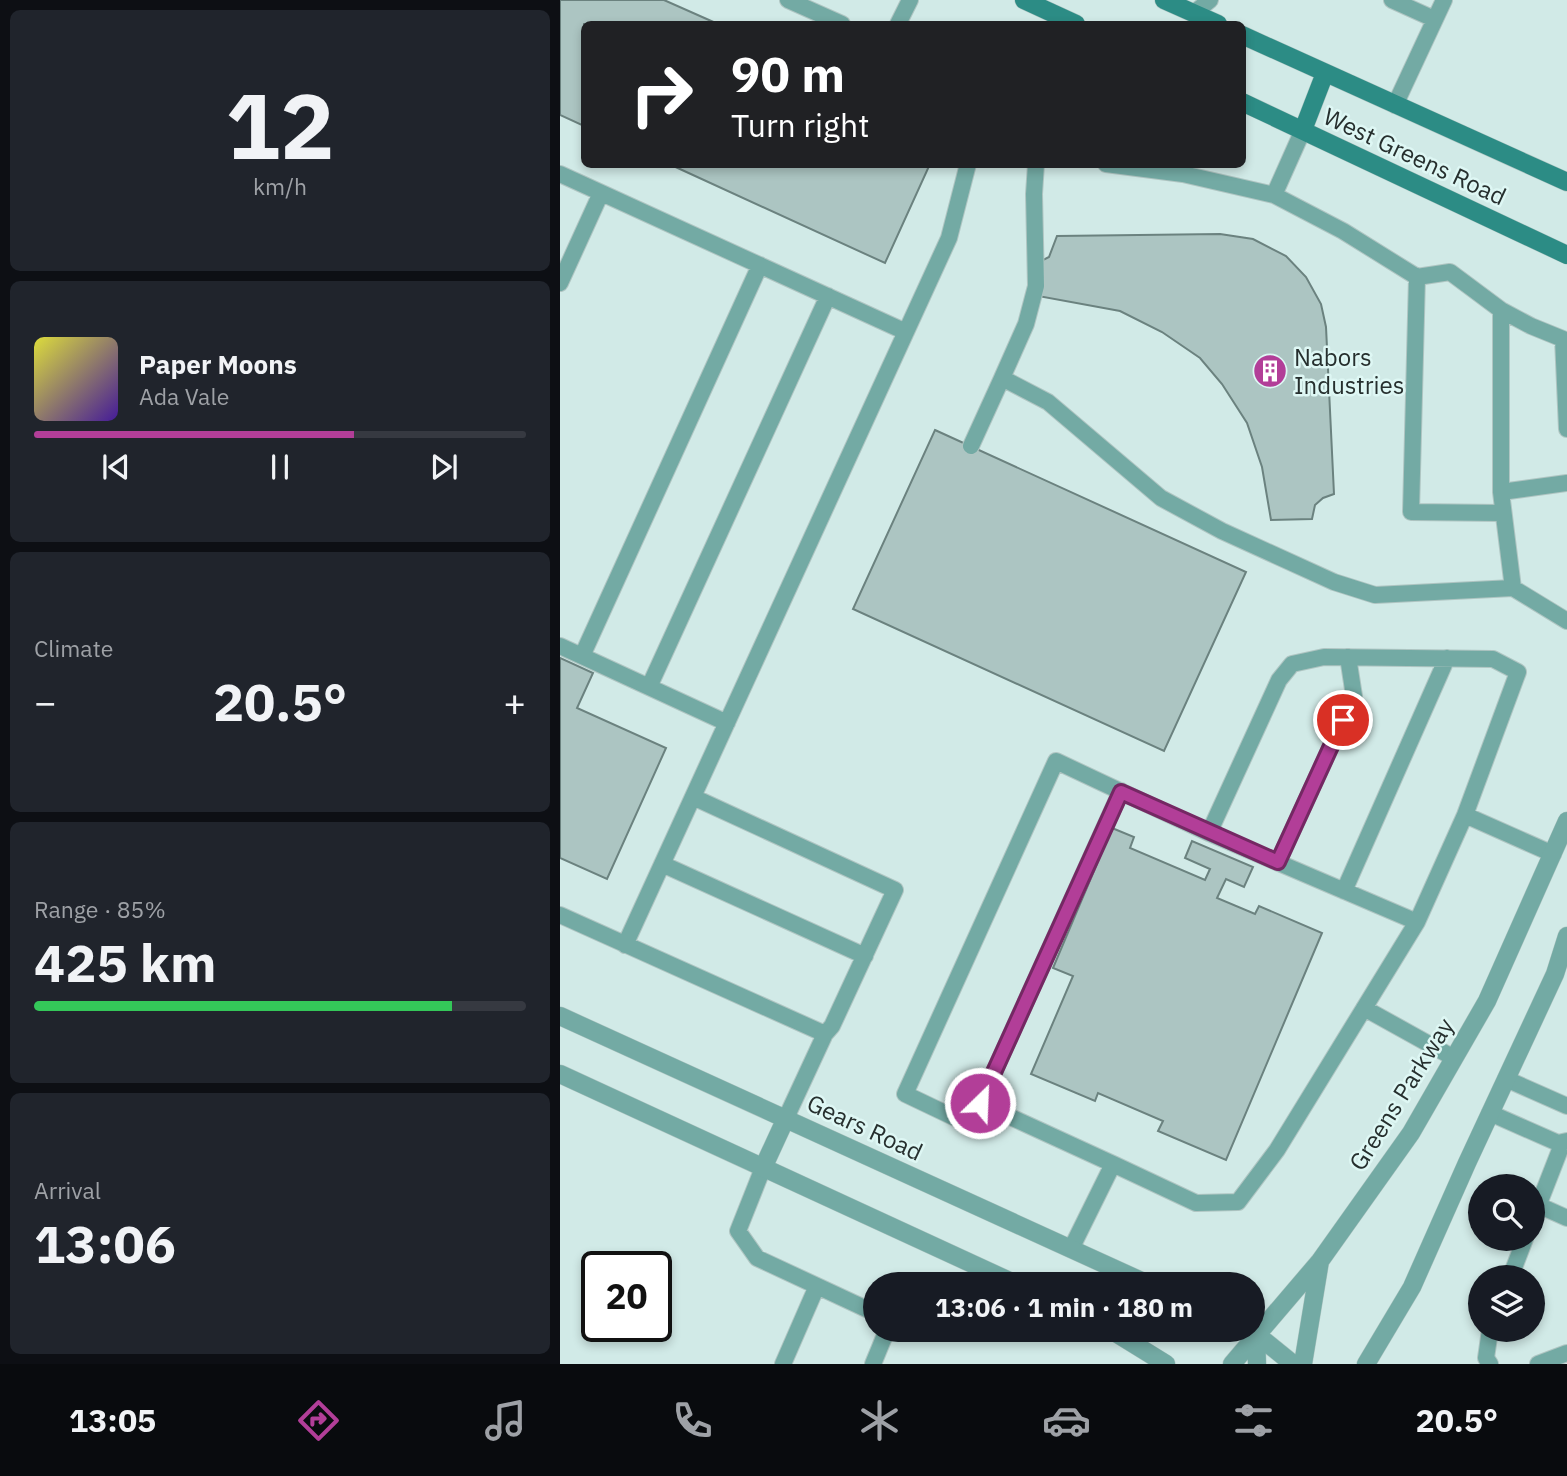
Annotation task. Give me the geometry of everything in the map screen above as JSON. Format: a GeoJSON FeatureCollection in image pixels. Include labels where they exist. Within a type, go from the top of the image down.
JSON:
{"type":"FeatureCollection","features":[{"type":"Feature","properties":{"kind":"main road"},"geometry":{"type":"LineString","coordinates":[[1024,0],[1070,21]]}},
{"type":"Feature","properties":{"kind":"main road"},"geometry":{"type":"LineString","coordinates":[[1164,0],[1211,21]]}},
{"type":"Feature","properties":{"kind":"main road","name":"West Greens Road"},"geometry":{"type":"LineString","coordinates":[[1246,38],[1567,182]]}},
{"type":"Feature","properties":{"kind":"main road"},"geometry":{"type":"LineString","coordinates":[[1303,130],[1325,73]]}},
{"type":"Feature","properties":{"kind":"main road","name":"West Greens Road"},"geometry":{"type":"LineString","coordinates":[[1246,104],[1567,255]]}},
{"type":"Feature","properties":{"kind":"street","name":"Greens Parkway"},"geometry":{"type":"LineString","coordinates":[[1265,1318],[1320,1261],[1411,1133],[1487,1001],[1560,858],[1567,821]]}},
{"type":"Feature","properties":{"kind":"street"},"geometry":{"type":"LineString","coordinates":[[1366,1364],[1412,1287],[1555,974],[1567,936]]}},
{"type":"Feature","properties":{"kind":"street","name":"Gears Road"},"geometry":{"type":"LineString","coordinates":[[560,1016],[1122,1272]]}},
{"type":"Feature","properties":{"kind":"street"},"geometry":{"type":"LineString","coordinates":[[560,1074],[990,1272]]}},
{"type":"Feature","properties":{"kind":"street"},"geometry":{"type":"LineString","coordinates":[[763,1168],[786,1118]]}},
{"type":"Feature","properties":{"kind":"street"},"geometry":{"type":"LineString","coordinates":[[1303,1364],[1320,1261]]}},
{"type":"Feature","properties":{"kind":"street"},"geometry":{"type":"LineString","coordinates":[[1130,1342],[1166,1364]]}},
{"type":"Feature","properties":{"kind":"street","name":"Greens Parkway"},"geometry":{"type":"LineString","coordinates":[[1232,1364],[1246,1342]]}},
{"type":"Feature","properties":{"kind":"street"},"geometry":{"type":"LineString","coordinates":[[1253,1342],[1256,1364]]}},
{"type":"Feature","properties":{"kind":"street"},"geometry":{"type":"LineString","coordinates":[[1265,1342],[1293,1364]]}},
{"type":"Feature","properties":{"kind":"lane"},"geometry":{"type":"LineString","coordinates":[[788,0],[835,21]]}},
{"type":"Feature","properties":{"kind":"lane"},"geometry":{"type":"LineString","coordinates":[[900,21],[911,0]]}},
{"type":"Feature","properties":{"kind":"lane"},"geometry":{"type":"LineString","coordinates":[[1194,13],[1210,0]]}},
{"type":"Feature","properties":{"kind":"lane"},"geometry":{"type":"LineString","coordinates":[[1392,0],[1434,19]]}},
{"type":"Feature","properties":{"kind":"lane"},"geometry":{"type":"LineString","coordinates":[[1395,104],[1444,0]]}},
{"type":"Feature","properties":{"kind":"lane"},"geometry":{"type":"LineString","coordinates":[[1274,195],[1303,130]]}},
{"type":"Feature","properties":{"kind":"lane"},"geometry":{"type":"LineString","coordinates":[[625,945],[949,238],[967,168]]}},
{"type":"Feature","properties":{"kind":"lane"},"geometry":{"type":"LineString","coordinates":[[971,446],[1026,324],[1037,286],[1036,168]]}},
{"type":"Feature","properties":{"kind":"lane"},"geometry":{"type":"LineString","coordinates":[[1137,168],[1183,174],[1274,195],[1343,231],[1417,277],[1450,272],[1502,310],[1563,339],[1567,429]]}},
{"type":"Feature","properties":{"kind":"lane"},"geometry":{"type":"LineString","coordinates":[[560,174],[906,332]]}},
{"type":"Feature","properties":{"kind":"lane"},"geometry":{"type":"LineString","coordinates":[[560,283],[601,193]]}},
{"type":"Feature","properties":{"kind":"lane"},"geometry":{"type":"LineString","coordinates":[[582,656],[760,265]]}},
{"type":"Feature","properties":{"kind":"lane"},"geometry":{"type":"LineString","coordinates":[[1417,277],[1411,512],[1502,513]]}},
{"type":"Feature","properties":{"kind":"lane"},"geometry":{"type":"LineString","coordinates":[[649,687],[828,296]]}},
{"type":"Feature","properties":{"kind":"lane"},"geometry":{"type":"LineString","coordinates":[[1502,310],[1501,492],[1513,588]]}},
{"type":"Feature","properties":{"kind":"lane"},"geometry":{"type":"LineString","coordinates":[[1002,378],[1048,402],[1161,498],[1222,531],[1334,582],[1375,595],[1513,588],[1567,621]]}},
{"type":"Feature","properties":{"kind":"lane"},"geometry":{"type":"LineString","coordinates":[[1501,492],[1567,483]]}},
{"type":"Feature","properties":{"kind":"lane"},"geometry":{"type":"LineString","coordinates":[[560,646],[727,723]]}},
{"type":"Feature","properties":{"kind":"lane"},"geometry":{"type":"LineString","coordinates":[[980,1103],[1196,1203],[1238,1202],[1277,1150],[1417,922],[1465,815],[1518,672],[1493,659],[1324,657],[1292,664],[1279,680],[1209,833]]}},
{"type":"Feature","properties":{"kind":"lane"},"geometry":{"type":"LineString","coordinates":[[1278,862],[1354,696],[1348,657]]}},
{"type":"Feature","properties":{"kind":"lane"},"geometry":{"type":"LineString","coordinates":[[1344,891],[1447,658]]}},
{"type":"Feature","properties":{"kind":"lane"},"geometry":{"type":"LineString","coordinates":[[1121,792],[970,1125],[905,1094],[1056,761],[1209,833],[1417,922]]}},
{"type":"Feature","properties":{"kind":"lane"},"geometry":{"type":"LineString","coordinates":[[693,797],[895,890],[786,1118]]}},
{"type":"Feature","properties":{"kind":"lane"},"geometry":{"type":"LineString","coordinates":[[1465,815],[1560,858]]}},
{"type":"Feature","properties":{"kind":"lane"},"geometry":{"type":"LineString","coordinates":[[662,864],[865,956]]}},
{"type":"Feature","properties":{"kind":"lane"},"geometry":{"type":"LineString","coordinates":[[560,915],[825,1034]]}},
{"type":"Feature","properties":{"kind":"lane"},"geometry":{"type":"LineString","coordinates":[[1364,1008],[1454,1058]]}},
{"type":"Feature","properties":{"kind":"lane"},"geometry":{"type":"LineString","coordinates":[[1506,1079],[1567,1106]]}},
{"type":"Feature","properties":{"kind":"lane"},"geometry":{"type":"LineString","coordinates":[[1490,1113],[1558,1143],[1565,1141]]}},
{"type":"Feature","properties":{"kind":"lane"},"geometry":{"type":"LineString","coordinates":[[1545,1190],[1565,1141]]}},
{"type":"Feature","properties":{"kind":"lane"},"geometry":{"type":"LineString","coordinates":[[1071,1249],[1113,1164]]}},
{"type":"Feature","properties":{"kind":"lane"},"geometry":{"type":"LineString","coordinates":[[763,1168],[738,1231],[757,1258],[863,1307]]}},
{"type":"Feature","properties":{"kind":"lane"},"geometry":{"type":"LineString","coordinates":[[1545,1214],[1567,1218]]}},
{"type":"Feature","properties":{"kind":"lane"},"geometry":{"type":"LineString","coordinates":[[783,1364],[817,1286]]}},
{"type":"Feature","properties":{"kind":"lane"},"geometry":{"type":"LineString","coordinates":[[873,1364],[882,1342]]}},
{"type":"Feature","properties":{"kind":"lane"},"geometry":{"type":"LineString","coordinates":[[1488,1342],[1486,1358],[1490,1364]]}},
{"type":"Feature","properties":{"kind":"lane"},"geometry":{"type":"LineString","coordinates":[[1538,1364],[1567,1353]]}},
{"type":"Feature","properties":{"kind":"building"},"geometry":{"type":"Polygon","coordinates":[[[560,0],[664,0],[711,21],[581,21],[581,125],[560,115],[560,0]]]}},
{"type":"Feature","properties":{"kind":"building"},"geometry":{"type":"Polygon","coordinates":[[[678,168],[928,168],[885,263],[678,168]]]}},
{"type":"Feature","properties":{"kind":"building","name":"Nabors Industries"},"geometry":{"type":"Polygon","coordinates":[[[1220,234],[1253,239],[1286,256],[1306,277],[1321,304],[1326,327],[1334,494],[1315,505],[1312,519],[1271,520],[1262,467],[1247,423],[1222,384],[1200,358],[1162,332],[1120,311],[1038,296],[1037,263],[1049,257],[1057,236],[1220,234]]]}},
{"type":"Feature","properties":{"kind":"building"},"geometry":{"type":"Polygon","coordinates":[[[935,430],[1246,572],[1164,751],[853,609],[935,430]]]}},
{"type":"Feature","properties":{"kind":"building"},"geometry":{"type":"Polygon","coordinates":[[[560,658],[593,673],[577,708],[666,748],[607,879],[560,858],[560,658]]]}},
{"type":"Feature","properties":{"kind":"building"},"geometry":{"type":"Polygon","coordinates":[[[1112,828],[1134,837],[1130,848],[1205,880],[1210,869],[1185,858],[1192,841],[1253,867],[1244,887],[1226,879],[1217,898],[1255,914],[1259,906],[1322,933],[1226,1160],[1158,1131],[1163,1121],[1098,1093],[1095,1101],[1031,1074],[1073,976],[1053,968],[1112,828]]]}},
{"type":"Feature","properties":{"kind":"place","name":"Nabors Industries"},"geometry":{"type":"Point","coordinates":[1270,371]}},
{"type":"Feature","properties":{"kind":"route"},"geometry":{"type":"LineString","coordinates":[[980,1103],[1121,792],[1278,862],[1343,720]]}}]}
